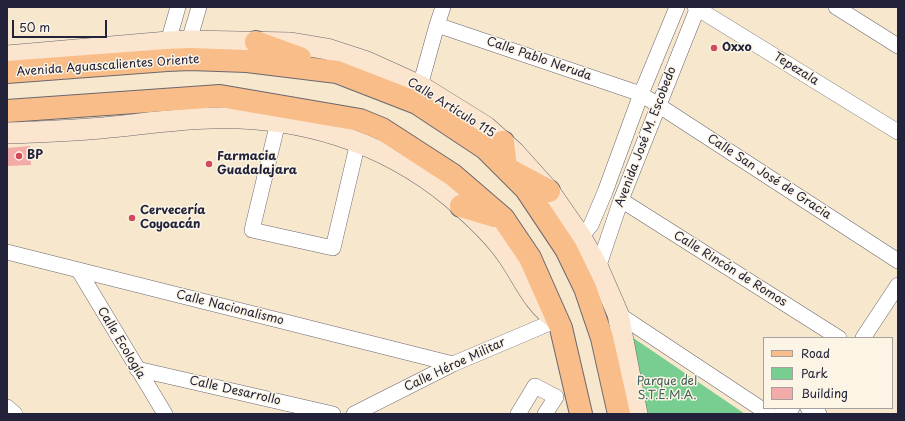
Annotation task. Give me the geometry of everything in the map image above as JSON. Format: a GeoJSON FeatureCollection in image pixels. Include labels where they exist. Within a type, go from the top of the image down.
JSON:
{"type":"FeatureCollection","features":[{"type":"Feature","properties":{"kind":"main road"},"geometry":{"type":"LineString","coordinates":[[256,42],[336,72]]}},
{"type":"Feature","properties":{"kind":"main road","name":"Avenida Aguascalientes Oriente"},"geometry":{"type":"LineString","coordinates":[[7,72],[190,59],[247,60],[336,72],[417,103],[485,148],[506,168],[526,189],[566,249],[585,288],[602,338],[619,414]]}},
{"type":"Feature","properties":{"kind":"main road"},"geometry":{"type":"LineString","coordinates":[[7,111],[220,96],[359,131],[382,129]]}},
{"type":"Feature","properties":{"kind":"main road"},"geometry":{"type":"LineString","coordinates":[[283,122],[382,129],[453,175],[503,218],[530,258],[561,328],[581,414]]}},
{"type":"Feature","properties":{"kind":"main road"},"geometry":{"type":"LineString","coordinates":[[503,142],[506,168],[549,191]]}},
{"type":"Feature","properties":{"kind":"main road"},"geometry":{"type":"LineString","coordinates":[[461,206],[503,218]]}},
{"type":"Feature","properties":{"kind":"street"},"geometry":{"type":"LineString","coordinates":[[168,42],[178,7]]}},
{"type":"Feature","properties":{"kind":"street"},"geometry":{"type":"LineString","coordinates":[[189,41],[199,7]]}},
{"type":"Feature","properties":{"kind":"street"},"geometry":{"type":"LineString","coordinates":[[420,86],[443,7]]}},
{"type":"Feature","properties":{"kind":"street","name":"Avenida José M. Escobedo"},"geometry":{"type":"LineString","coordinates":[[580,237],[591,225],[641,94],[677,7]]}},
{"type":"Feature","properties":{"kind":"street","name":"Avenida José M. Escobedo"},"geometry":{"type":"LineString","coordinates":[[598,268],[621,200],[697,7]]}},
{"type":"Feature","properties":{"kind":"street","name":"Tepezala"},"geometry":{"type":"LineString","coordinates":[[697,7],[898,132]]}},
{"type":"Feature","properties":{"kind":"street"},"geometry":{"type":"LineString","coordinates":[[836,7],[898,46]]}},
{"type":"Feature","properties":{"kind":"street","name":"Calle Pablo Neruda"},"geometry":{"type":"LineString","coordinates":[[437,25],[641,94]]}},
{"type":"Feature","properties":{"kind":"street","name":"Avenida Aguascalientes Oriente"},"geometry":{"type":"LineString","coordinates":[[7,56],[189,41]]}},
{"type":"Feature","properties":{"kind":"street","name":"Calle Artículo 115"},"geometry":{"type":"LineString","coordinates":[[189,41],[291,43],[327,50],[367,62],[420,86],[486,127],[532,170],[549,191],[580,237],[598,268],[618,314],[637,414]]}},
{"type":"Feature","properties":{"kind":"street","name":"Calle San José de Gracia"},"geometry":{"type":"LineString","coordinates":[[641,94],[898,261]]}},
{"type":"Feature","properties":{"kind":"street"},"geometry":{"type":"LineString","coordinates":[[7,133],[88,129],[210,118],[255,118],[323,130],[359,131],[376,149],[407,165],[461,206],[492,236],[508,255],[532,295],[546,312],[557,320]]}},
{"type":"Feature","properties":{"kind":"street"},"geometry":{"type":"LineString","coordinates":[[283,122],[252,230],[333,248],[359,131]]}},
{"type":"Feature","properties":{"kind":"street","name":"Calle Rincón de Romos"},"geometry":{"type":"LineString","coordinates":[[621,200],[837,337]]}},
{"type":"Feature","properties":{"kind":"street","name":"Calle Nacionalismo"},"geometry":{"type":"LineString","coordinates":[[7,252],[453,364]]}},
{"type":"Feature","properties":{"kind":"street","name":"Calle Ecología"},"geometry":{"type":"LineString","coordinates":[[79,271],[165,414]]}},
{"type":"Feature","properties":{"kind":"street"},"geometry":{"type":"LineString","coordinates":[[864,337],[898,284]]}},
{"type":"Feature","properties":{"kind":"street"},"geometry":{"type":"LineString","coordinates":[[618,314],[769,414]]}},
{"type":"Feature","properties":{"kind":"street","name":"Calle Héroe Militar"},"geometry":{"type":"LineString","coordinates":[[354,414],[453,364],[557,320]]}},
{"type":"Feature","properties":{"kind":"street","name":"Calle Desarrollo"},"geometry":{"type":"LineString","coordinates":[[137,369],[333,414]]}},
{"type":"Feature","properties":{"kind":"street"},"geometry":{"type":"LineString","coordinates":[[518,414],[535,386],[556,397],[545,414]]}},
{"type":"Feature","properties":{"kind":"street"},"geometry":{"type":"LineString","coordinates":[[7,407],[15,414]]}},
{"type":"Feature","properties":{"kind":"street"},"geometry":{"type":"LineString","coordinates":[[781,414],[790,409]]}},
{"type":"Feature","properties":{"kind":"green space","name":"Parque del S.T.E.M.A."},"geometry":{"type":"Polygon","coordinates":[[[629,335],[745,414],[648,414],[629,335]]]}},
{"type":"Feature","properties":{"kind":"building","name":"BP"},"geometry":{"type":"Polygon","coordinates":[[[30,146],[31,165],[7,166],[7,148],[30,146]]]}},
{"type":"Feature","properties":{"kind":"place","name":"Oxxo"},"geometry":{"type":"Point","coordinates":[714,48]}},
{"type":"Feature","properties":{"kind":"place","name":"BP"},"geometry":{"type":"Point","coordinates":[19,156]}},
{"type":"Feature","properties":{"kind":"place","name":"Farmacia Guadalajara"},"geometry":{"type":"Point","coordinates":[209,164]}},
{"type":"Feature","properties":{"kind":"place","name":"Cervecería Coyoacán"},"geometry":{"type":"Point","coordinates":[132,218]}}]}
